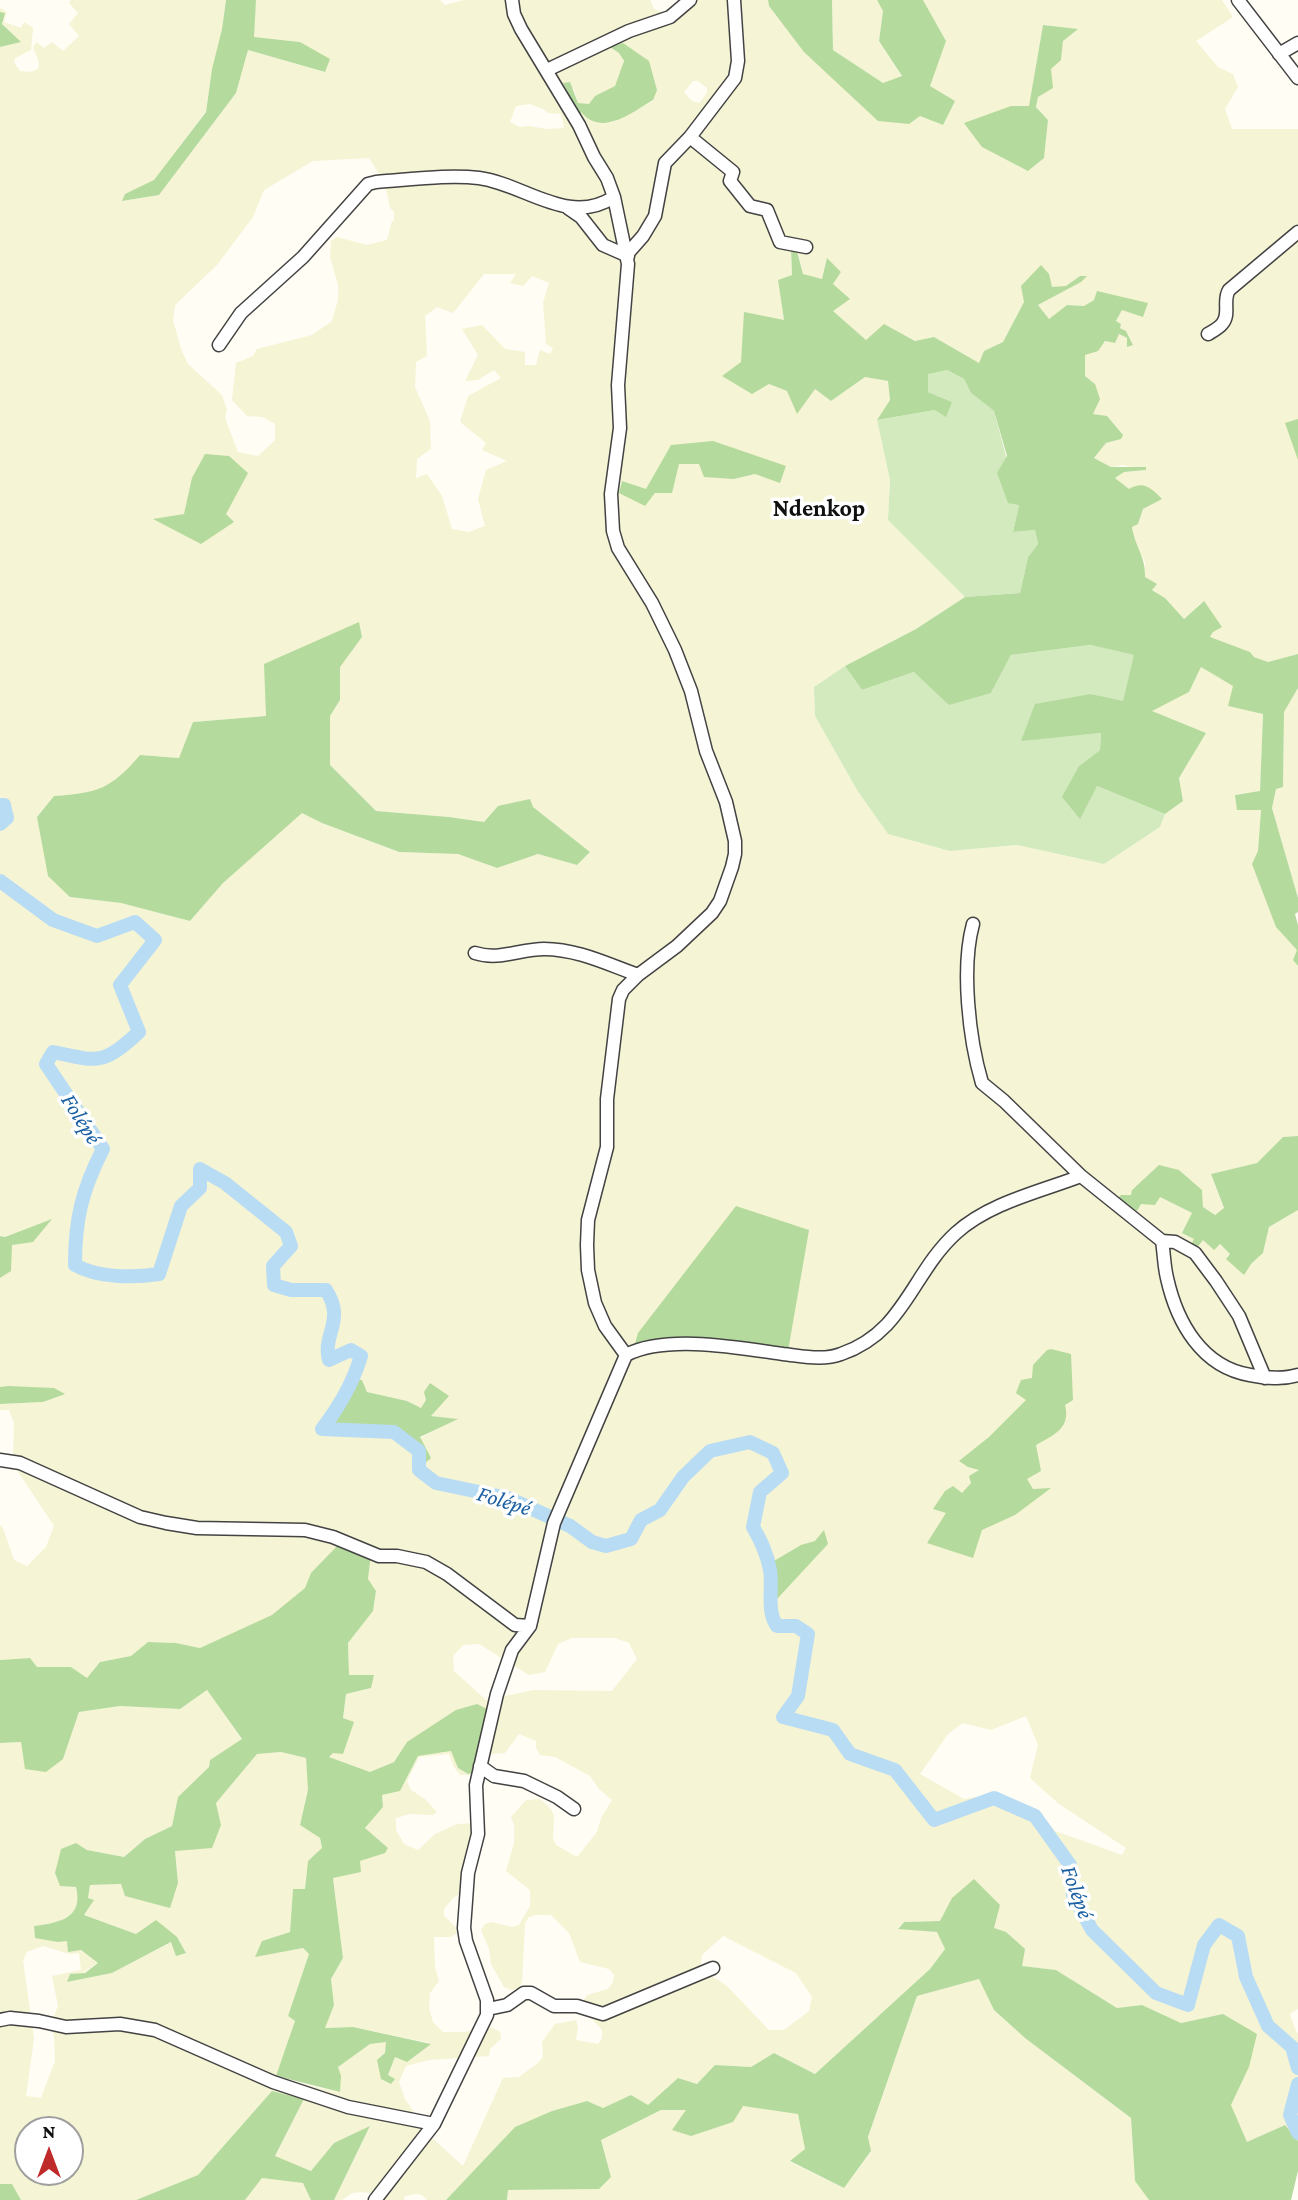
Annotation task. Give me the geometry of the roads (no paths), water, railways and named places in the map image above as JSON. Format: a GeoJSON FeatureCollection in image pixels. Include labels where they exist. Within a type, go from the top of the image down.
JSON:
{"type":"FeatureCollection","features":[{"type":"Feature","properties":{"kind":"street"},"geometry":{"type":"LineString","coordinates":[[512,0],[521,29],[607,178],[614,197],[628,255],[618,385],[620,428],[611,494],[613,531],[618,548],[652,603],[676,650],[706,751],[726,802],[735,841],[735,854],[720,901],[712,913],[677,946],[638,975],[623,990],[619,999],[607,1099],[607,1147],[586,1237],[593,1297],[605,1326],[626,1355]]}},
{"type":"Feature","properties":{"kind":"street"},"geometry":{"type":"LineString","coordinates":[[547,70],[629,31],[670,17],[690,0]]}},
{"type":"Feature","properties":{"kind":"street"},"geometry":{"type":"LineString","coordinates":[[628,255],[655,216],[665,163],[690,137],[735,78],[738,51],[734,0]]}},
{"type":"Feature","properties":{"kind":"street"},"geometry":{"type":"LineString","coordinates":[[1238,0],[1298,78]]}},
{"type":"Feature","properties":{"kind":"street"},"geometry":{"type":"LineString","coordinates":[[1279,54],[1298,43]]}},
{"type":"Feature","properties":{"kind":"street"},"geometry":{"type":"LineString","coordinates":[[690,137],[733,172],[730,181],[750,206],[767,210],[780,242],[806,247]]}},
{"type":"Feature","properties":{"kind":"street"},"geometry":{"type":"LineString","coordinates":[[219,345],[241,313],[303,257],[368,184],[376,182],[481,178],[568,208],[586,222],[603,245],[628,255]]}},
{"type":"Feature","properties":{"kind":"street"},"geometry":{"type":"LineString","coordinates":[[568,208],[595,206],[614,197]]}},
{"type":"Feature","properties":{"kind":"street"},"geometry":{"type":"LineString","coordinates":[[1208,334],[1223,324],[1226,317],[1224,301],[1229,290],[1298,232]]}},
{"type":"Feature","properties":{"kind":"street"},"geometry":{"type":"LineString","coordinates":[[973,923],[968,952],[970,1006],[982,1083],[1081,1177],[1162,1241],[1175,1242],[1195,1253],[1239,1316],[1265,1378]]}},
{"type":"Feature","properties":{"kind":"street"},"geometry":{"type":"LineString","coordinates":[[475,953],[490,957],[541,949],[562,950],[584,955],[638,975]]}},
{"type":"Feature","properties":{"kind":"street"},"geometry":{"type":"LineString","coordinates":[[375,2200],[434,2124],[482,2028],[488,2009],[464,1928],[468,1873],[477,1842],[476,1785],[480,1766],[497,1694],[512,1650],[530,1626],[556,1519],[626,1355],[642,1349],[669,1345],[728,1346],[816,1357],[841,1355],[870,1340],[897,1316],[930,1262],[963,1227],[1024,1197],[1081,1177]]}},
{"type":"Feature","properties":{"kind":"street"},"geometry":{"type":"LineString","coordinates":[[1162,1241],[1167,1278],[1180,1317],[1200,1349],[1210,1359],[1244,1374],[1265,1378],[1280,1379],[1298,1375]]}},
{"type":"Feature","properties":{"kind":"street"},"geometry":{"type":"LineString","coordinates":[[0,1460],[20,1464],[140,1517],[197,1528],[305,1530],[332,1537],[379,1556],[397,1556],[426,1562],[457,1581],[516,1625],[530,1626]]}},
{"type":"Feature","properties":{"kind":"street"},"geometry":{"type":"LineString","coordinates":[[480,1766],[494,1776],[524,1781],[575,1809]]}},
{"type":"Feature","properties":{"kind":"street"},"geometry":{"type":"LineString","coordinates":[[488,2009],[507,2005],[524,1993],[531,1993],[554,2006],[577,2006],[603,2014],[713,1969]]}},
{"type":"Feature","properties":{"kind":"street"},"geometry":{"type":"LineString","coordinates":[[0,2020],[10,2018],[39,2021],[66,2027],[120,2024],[155,2030],[298,2091],[348,2107],[434,2124]]}},
{"type":"Feature","properties":{"kind":"waterway","name":"Folépé"},"geometry":{"type":"LineString","coordinates":[[0,805],[4,805],[7,818],[0,824]]}},
{"type":"Feature","properties":{"kind":"waterway","name":"Folépé"},"geometry":{"type":"LineString","coordinates":[[0,881],[53,920],[97,936],[135,922],[155,940],[120,985],[139,1032],[117,1050],[100,1058],[81,1058],[53,1052],[46,1064],[103,1149],[81,1205],[76,1233],[75,1265],[116,1276],[159,1274],[181,1206],[200,1188],[200,1169],[225,1183],[286,1232],[291,1246],[273,1266],[274,1285],[291,1290],[326,1290],[334,1310],[328,1342],[329,1360],[351,1350],[361,1356],[345,1394],[322,1429],[394,1432],[419,1451],[419,1470],[436,1483],[508,1498],[570,1526],[592,1542],[606,1546],[631,1539],[641,1520],[660,1510],[683,1477],[710,1451],[750,1442],[773,1453],[782,1473],[760,1492],[753,1527],[769,1564],[771,1606],[777,1626],[796,1626],[808,1634],[798,1696],[783,1717],[833,1730],[850,1754],[895,1770],[934,1820],[994,1798],[1035,1816],[1070,1865],[1073,1895],[1092,1930],[1156,1993],[1188,2005],[1204,1945],[1219,1925],[1238,1936],[1246,1977],[1268,2026],[1292,2047],[1298,2068]]}},
{"type":"Feature","properties":{"kind":"waterway","name":"Folépé"},"geometry":{"type":"LineString","coordinates":[[1298,2084],[1290,2115],[1298,2133]]}},
{"type":"Feature","properties":{"kind":"district","name":"Ndenkop"},"geometry":{"type":"Point","coordinates":[819,509]}}]}
